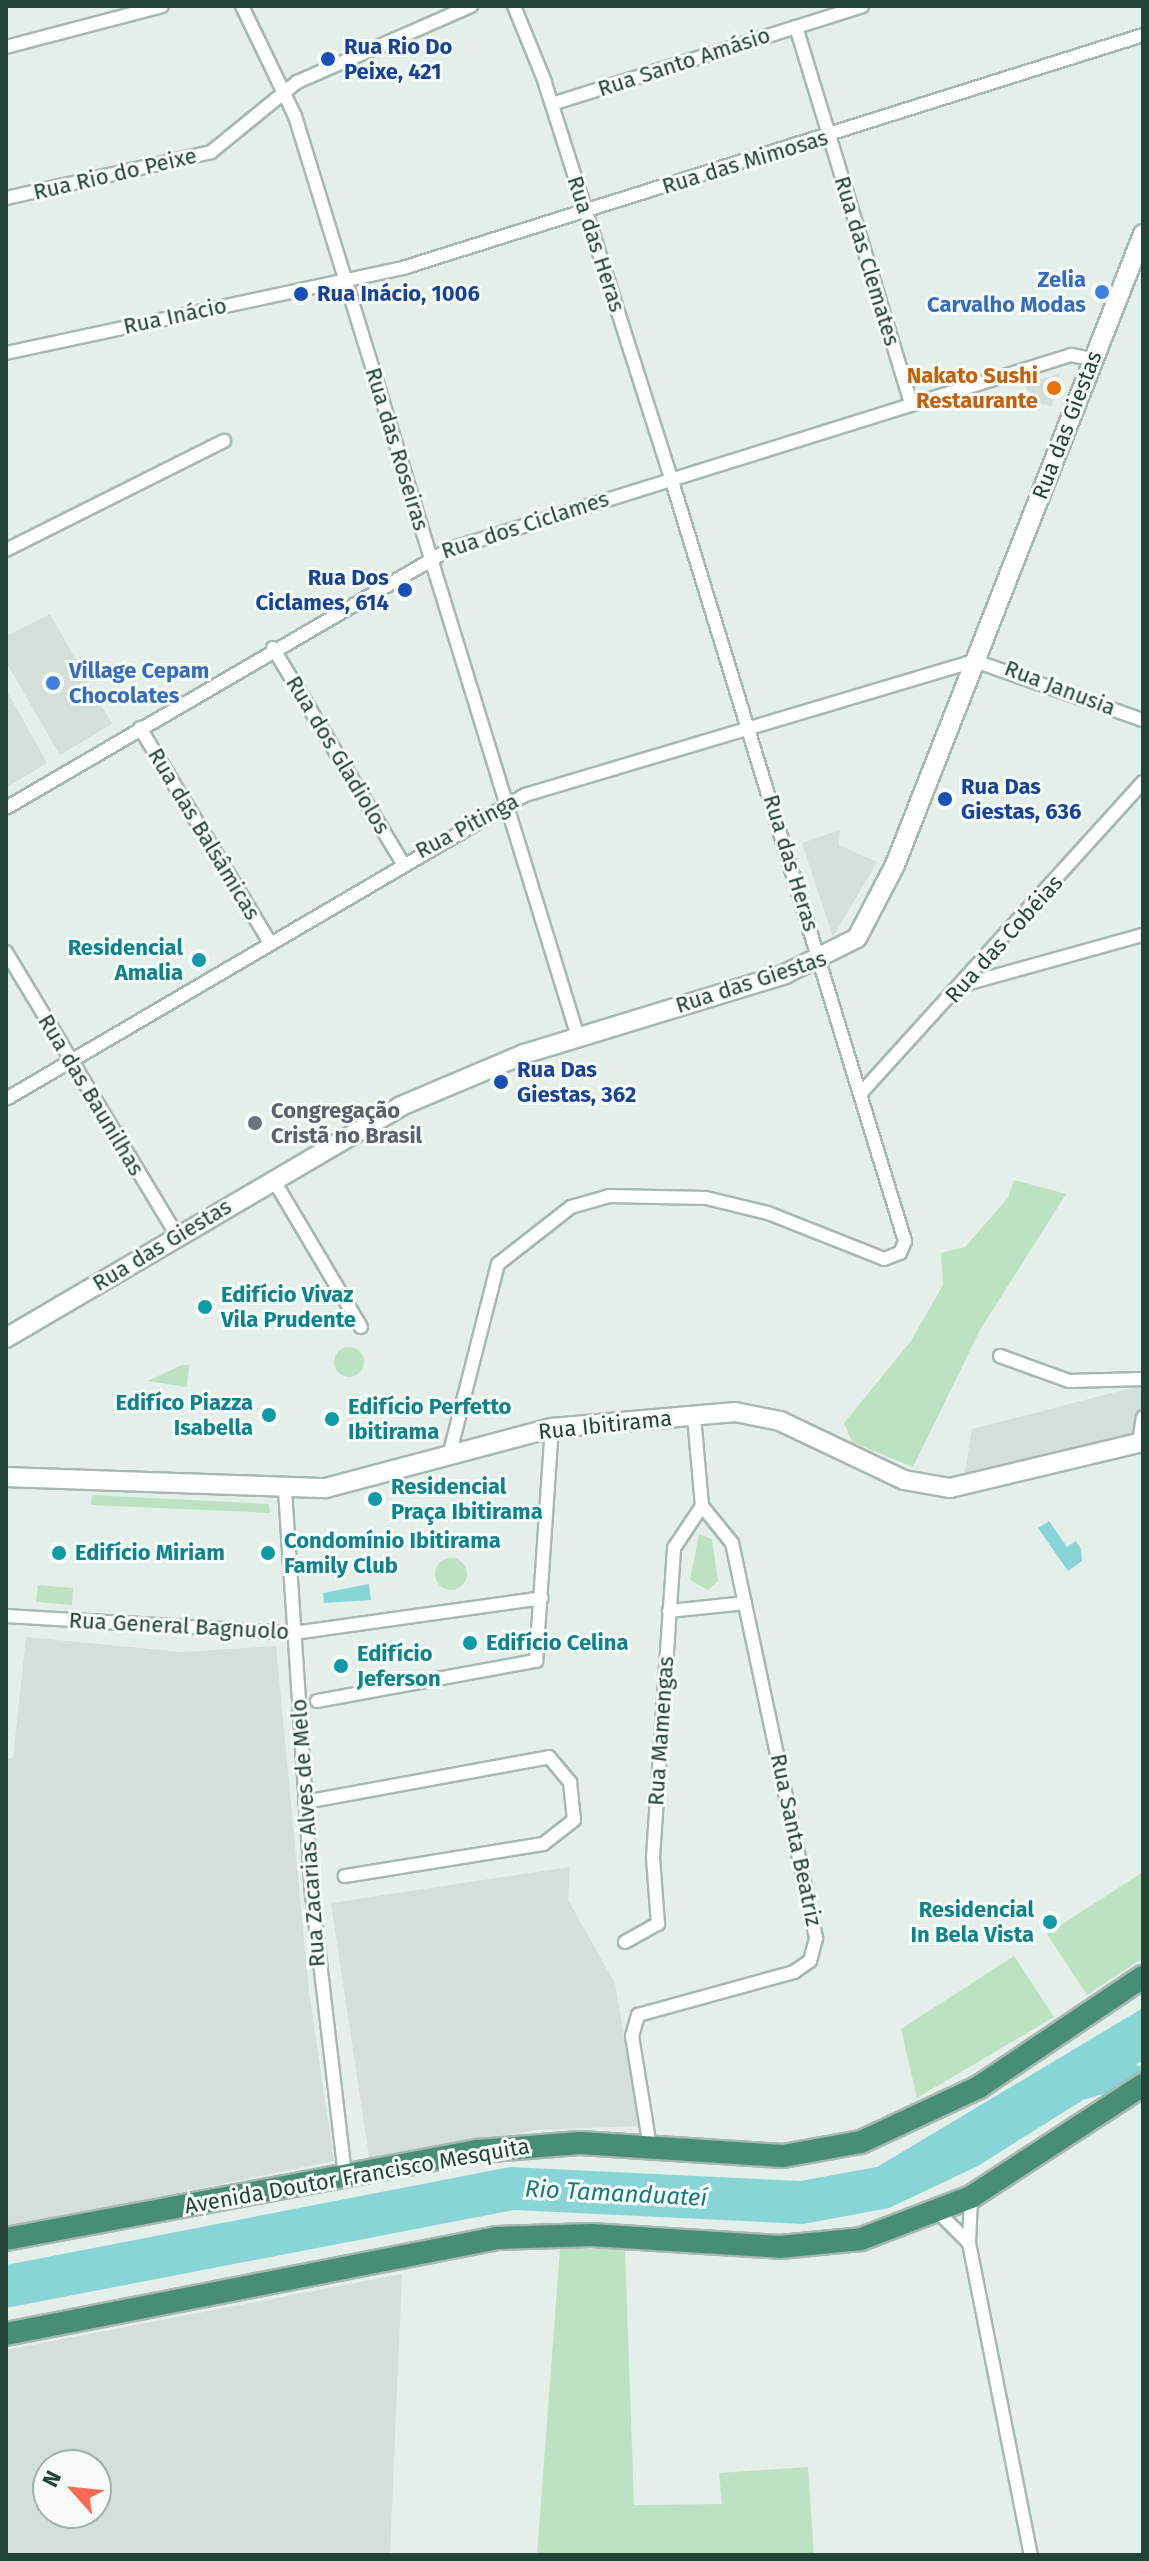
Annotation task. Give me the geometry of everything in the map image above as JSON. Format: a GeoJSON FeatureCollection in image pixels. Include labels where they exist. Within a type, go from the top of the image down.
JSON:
{"type":"FeatureCollection","features":[{"type":"Feature","properties":{"kind":"highway","name":"Avenida Doutor Francisco Mesquita"},"geometry":{"type":"LineString","coordinates":[[6,2239],[345,2174],[534,2145],[650,2147],[783,2156],[861,2142],[979,2087],[1143,1977]]}},
{"type":"Feature","properties":{"kind":"highway"},"geometry":{"type":"LineString","coordinates":[[6,2334],[497,2238],[591,2235],[780,2247],[861,2239],[939,2213],[971,2197],[1143,2085]]}},
{"type":"Feature","properties":{"kind":"main road","name":"Rua das Giestas"},"geometry":{"type":"LineString","coordinates":[[6,1338],[401,1106],[578,1037],[820,960],[857,938],[882,897],[1143,234]]}},
{"type":"Feature","properties":{"kind":"main road","name":"Rua Ibitirama"},"geometry":{"type":"LineString","coordinates":[[6,1477],[285,1490],[358,1483],[552,1428],[694,1416],[763,1416],[876,1470],[950,1488],[1141,1442]]}},
{"type":"Feature","properties":{"kind":"street"},"geometry":{"type":"LineString","coordinates":[[6,47],[162,6]]}},
{"type":"Feature","properties":{"kind":"street","name":"Rua das Roseiras"},"geometry":{"type":"LineString","coordinates":[[242,6],[281,91],[345,279],[578,1037]]}},
{"type":"Feature","properties":{"kind":"street","name":"Rua Rio do Peixe"},"geometry":{"type":"LineString","coordinates":[[6,198],[211,152],[281,91],[471,6]]}},
{"type":"Feature","properties":{"kind":"street","name":"Rua das Heras"},"geometry":{"type":"LineString","coordinates":[[449,1456],[498,1264],[571,1207],[609,1196],[728,1201],[884,1259],[900,1253],[904,1226],[552,104],[514,6]]}},
{"type":"Feature","properties":{"kind":"street","name":"Rua Santo Amásio"},"geometry":{"type":"LineString","coordinates":[[552,104],[862,6]]}},
{"type":"Feature","properties":{"kind":"street","name":"Rua das Clemates"},"geometry":{"type":"LineString","coordinates":[[796,27],[911,404]]}},
{"type":"Feature","properties":{"kind":"street","name":"Rua das Mimosas"},"geometry":{"type":"LineString","coordinates":[[345,279],[585,212],[1143,35]]}},
{"type":"Feature","properties":{"kind":"street","name":"Rua Inácio"},"geometry":{"type":"LineString","coordinates":[[6,353],[345,279]]}},
{"type":"Feature","properties":{"kind":"street","name":"Rua dos Ciclames"},"geometry":{"type":"LineString","coordinates":[[6,808],[430,557],[671,478],[1071,355],[1092,359]]}},
{"type":"Feature","properties":{"kind":"street"},"geometry":{"type":"LineString","coordinates":[[8,548],[224,441]]}},
{"type":"Feature","properties":{"kind":"street","name":"Rua dos Gladiolos"},"geometry":{"type":"LineString","coordinates":[[273,648],[402,862]]}},
{"type":"Feature","properties":{"kind":"street","name":"Rua Janusia"},"geometry":{"type":"LineString","coordinates":[[975,661],[1143,720]]}},
{"type":"Feature","properties":{"kind":"street","name":"Rua Pitinga"},"geometry":{"type":"LineString","coordinates":[[6,1099],[505,802],[748,725],[975,661]]}},
{"type":"Feature","properties":{"kind":"street","name":"Rua das Balsâmicas"},"geometry":{"type":"LineString","coordinates":[[140,728],[269,941]]}},
{"type":"Feature","properties":{"kind":"street","name":"Rua das Cobéias"},"geometry":{"type":"LineString","coordinates":[[861,1093],[965,984],[1143,782]]}},
{"type":"Feature","properties":{"kind":"street"},"geometry":{"type":"LineString","coordinates":[[965,984],[1143,935]]}},
{"type":"Feature","properties":{"kind":"street","name":"Rua das Baunilhas"},"geometry":{"type":"LineString","coordinates":[[6,952],[177,1236]]}},
{"type":"Feature","properties":{"kind":"street"},"geometry":{"type":"LineString","coordinates":[[273,1179],[361,1327]]}},
{"type":"Feature","properties":{"kind":"street"},"geometry":{"type":"LineString","coordinates":[[1000,1356],[1061,1380],[1143,1379]]}},
{"type":"Feature","properties":{"kind":"street"},"geometry":{"type":"LineString","coordinates":[[694,1416],[702,1506]]}},
{"type":"Feature","properties":{"kind":"street"},"geometry":{"type":"LineString","coordinates":[[1141,1442],[1143,1417]]}},
{"type":"Feature","properties":{"kind":"street"},"geometry":{"type":"LineString","coordinates":[[317,1701],[529,1664],[538,1656],[552,1428]]}},
{"type":"Feature","properties":{"kind":"street","name":"Rua Zacarias Alves de Melo"},"geometry":{"type":"LineString","coordinates":[[285,1490],[305,1802],[345,2174]]}},
{"type":"Feature","properties":{"kind":"street","name":"Rua Santa Beatriz"},"geometry":{"type":"LineString","coordinates":[[650,2147],[632,2036],[638,2015],[794,1972],[814,1950],[732,1543],[702,1506]]}},
{"type":"Feature","properties":{"kind":"street","name":"Rua Mamengas"},"geometry":{"type":"LineString","coordinates":[[625,1942],[658,1924],[653,1857],[669,1611],[677,1539],[702,1506]]}},
{"type":"Feature","properties":{"kind":"street","name":"Rua General Bagnuolo"},"geometry":{"type":"LineString","coordinates":[[6,1616],[294,1633],[542,1598]]}},
{"type":"Feature","properties":{"kind":"street"},"geometry":{"type":"LineString","coordinates":[[669,1611],[745,1603]]}},
{"type":"Feature","properties":{"kind":"street"},"geometry":{"type":"LineString","coordinates":[[305,1802],[549,1757],[578,1805],[559,1837],[345,1876]]}},
{"type":"Feature","properties":{"kind":"street"},"geometry":{"type":"LineString","coordinates":[[971,2197],[969,2243],[1031,2555]]}},
{"type":"Feature","properties":{"kind":"street"},"geometry":{"type":"LineString","coordinates":[[939,2213],[969,2243]]}},
{"type":"Feature","properties":{"kind":"shaded area"},"geometry":{"type":"Polygon","coordinates":[[[1060,373],[1052,407],[1033,401],[1025,385],[1060,373]]]}},
{"type":"Feature","properties":{"kind":"shaded area","name":"Village Cepam Chocolates"},"geometry":{"type":"Polygon","coordinates":[[[50,614],[112,724],[60,755],[6,662],[6,636],[50,614]]]}},
{"type":"Feature","properties":{"kind":"shaded area"},"geometry":{"type":"Polygon","coordinates":[[[6,689],[47,763],[6,788],[6,689]]]}},
{"type":"Feature","properties":{"kind":"shaded area"},"geometry":{"type":"Polygon","coordinates":[[[840,830],[839,845],[877,862],[833,937],[802,843],[840,830]]]}},
{"type":"Feature","properties":{"kind":"shaded area"},"geometry":{"type":"Polygon","coordinates":[[[1143,1385],[1143,1439],[964,1478],[972,1429],[1143,1385]]]}},
{"type":"Feature","properties":{"kind":"shaded area"},"geometry":{"type":"Polygon","coordinates":[[[26,1637],[182,1652],[276,1646],[309,1992],[334,2161],[6,2228],[6,1758],[13,1758],[26,1637]]]}},
{"type":"Feature","properties":{"kind":"shaded area"},"geometry":{"type":"Polygon","coordinates":[[[570,1867],[568,1900],[615,1983],[639,2126],[534,2130],[370,2163],[331,1903],[570,1867]]]}},
{"type":"Feature","properties":{"kind":"shaded area"},"geometry":{"type":"Polygon","coordinates":[[[402,2274],[390,2555],[6,2555],[6,2350],[402,2274]]]}},
{"type":"Feature","properties":{"kind":"green space"},"geometry":{"type":"Polygon","coordinates":[[[1014,1180],[1066,1194],[980,1330],[913,1467],[852,1442],[844,1423],[911,1341],[943,1285],[941,1253],[965,1247],[1008,1198],[1014,1180]]]}},
{"type":"Feature","properties":{"kind":"green space"},"geometry":{"type":"Polygon","coordinates":[[[349,1347],[360,1351],[364,1362],[360,1373],[349,1377],[338,1373],[334,1362],[338,1351],[349,1347]]]}},
{"type":"Feature","properties":{"kind":"green space"},"geometry":{"type":"Polygon","coordinates":[[[182,1365],[189,1365],[187,1387],[147,1381],[182,1365]]]}},
{"type":"Feature","properties":{"kind":"green space"},"geometry":{"type":"Polygon","coordinates":[[[92,1495],[269,1504],[270,1513],[91,1505],[92,1495]]]}},
{"type":"Feature","properties":{"kind":"green space"},"geometry":{"type":"Polygon","coordinates":[[[699,1534],[712,1539],[718,1581],[708,1590],[690,1580],[699,1534]]]}},
{"type":"Feature","properties":{"kind":"green space"},"geometry":{"type":"Polygon","coordinates":[[[451,1558],[463,1562],[467,1574],[463,1586],[451,1590],[439,1586],[435,1574],[439,1562],[451,1558]]]}},
{"type":"Feature","properties":{"kind":"green space"},"geometry":{"type":"Polygon","coordinates":[[[38,1585],[73,1588],[72,1605],[36,1602],[38,1585]]]}},
{"type":"Feature","properties":{"kind":"green space"},"geometry":{"type":"Polygon","coordinates":[[[1143,1872],[1143,1958],[1087,1995],[1047,1934],[1143,1872]]]}},
{"type":"Feature","properties":{"kind":"green space"},"geometry":{"type":"Polygon","coordinates":[[[1014,1956],[1054,2017],[917,2098],[901,2029],[1014,1956]]]}},
{"type":"Feature","properties":{"kind":"green space"},"geometry":{"type":"Polygon","coordinates":[[[560,2249],[625,2249],[634,2505],[722,2504],[719,2473],[808,2467],[814,2555],[537,2555],[560,2249]]]}},
{"type":"Feature","properties":{"kind":"water"},"geometry":{"type":"Polygon","coordinates":[[[1049,1521],[1067,1547],[1076,1541],[1081,1549],[1082,1561],[1068,1571],[1038,1528],[1049,1521]]]}},
{"type":"Feature","properties":{"kind":"water"},"geometry":{"type":"Polygon","coordinates":[[[369,1584],[371,1600],[324,1603],[323,1593],[369,1584]]]}},
{"type":"Feature","properties":{"kind":"water","name":"Rio Tamanduateí"},"geometry":{"type":"Polygon","coordinates":[[[1143,2008],[1143,2060],[1136,2065],[1143,2067],[1143,2103],[1103,2094],[1083,2100],[978,2166],[889,2208],[803,2224],[514,2210],[6,2308],[6,2265],[510,2167],[800,2181],[877,2167],[1143,2008]]]}},
{"type":"Feature","properties":{"kind":"place","name":"Rua Rio Do Peixe, 421"},"geometry":{"type":"Point","coordinates":[328,59]}},
{"type":"Feature","properties":{"kind":"place","name":"Zelia Carvalho Modas"},"geometry":{"type":"Point","coordinates":[1102,292]}},
{"type":"Feature","properties":{"kind":"place","name":"Rua Inácio, 1006"},"geometry":{"type":"Point","coordinates":[301,294]}},
{"type":"Feature","properties":{"kind":"place","name":"Nakato Sushi Restaurante"},"geometry":{"type":"Point","coordinates":[1054,388]}},
{"type":"Feature","properties":{"kind":"place","name":"Rua Dos Ciclames, 614"},"geometry":{"type":"Point","coordinates":[405,590]}},
{"type":"Feature","properties":{"kind":"place","name":"Village Cepam Chocolates"},"geometry":{"type":"Point","coordinates":[53,683]}},
{"type":"Feature","properties":{"kind":"place","name":"Rua Das Giestas, 636"},"geometry":{"type":"Point","coordinates":[945,799]}},
{"type":"Feature","properties":{"kind":"place","name":"Residencial Amalia"},"geometry":{"type":"Point","coordinates":[199,960]}},
{"type":"Feature","properties":{"kind":"place","name":"Rua Das Giestas, 362"},"geometry":{"type":"Point","coordinates":[501,1082]}},
{"type":"Feature","properties":{"kind":"place","name":"Congregação Cristã no Brasil"},"geometry":{"type":"Point","coordinates":[255,1123]}},
{"type":"Feature","properties":{"kind":"place","name":"Edifício Vivaz Vila Prudente"},"geometry":{"type":"Point","coordinates":[205,1307]}},
{"type":"Feature","properties":{"kind":"place","name":"Edifíco Piazza Isabella"},"geometry":{"type":"Point","coordinates":[269,1415]}},
{"type":"Feature","properties":{"kind":"place","name":"Edifício Perfetto Ibitirama"},"geometry":{"type":"Point","coordinates":[332,1419]}},
{"type":"Feature","properties":{"kind":"place","name":"Residencial Praça Ibitirama"},"geometry":{"type":"Point","coordinates":[375,1499]}},
{"type":"Feature","properties":{"kind":"place","name":"Edifício Miriam"},"geometry":{"type":"Point","coordinates":[59,1553]}},
{"type":"Feature","properties":{"kind":"place","name":"Condomínio Ibitirama Family Club"},"geometry":{"type":"Point","coordinates":[268,1553]}},
{"type":"Feature","properties":{"kind":"place","name":"Edifício Celina"},"geometry":{"type":"Point","coordinates":[470,1643]}},
{"type":"Feature","properties":{"kind":"place","name":"Edifício Jeferson"},"geometry":{"type":"Point","coordinates":[341,1666]}},
{"type":"Feature","properties":{"kind":"place","name":"Residencial In Bela Vista"},"geometry":{"type":"Point","coordinates":[1050,1922]}}]}
